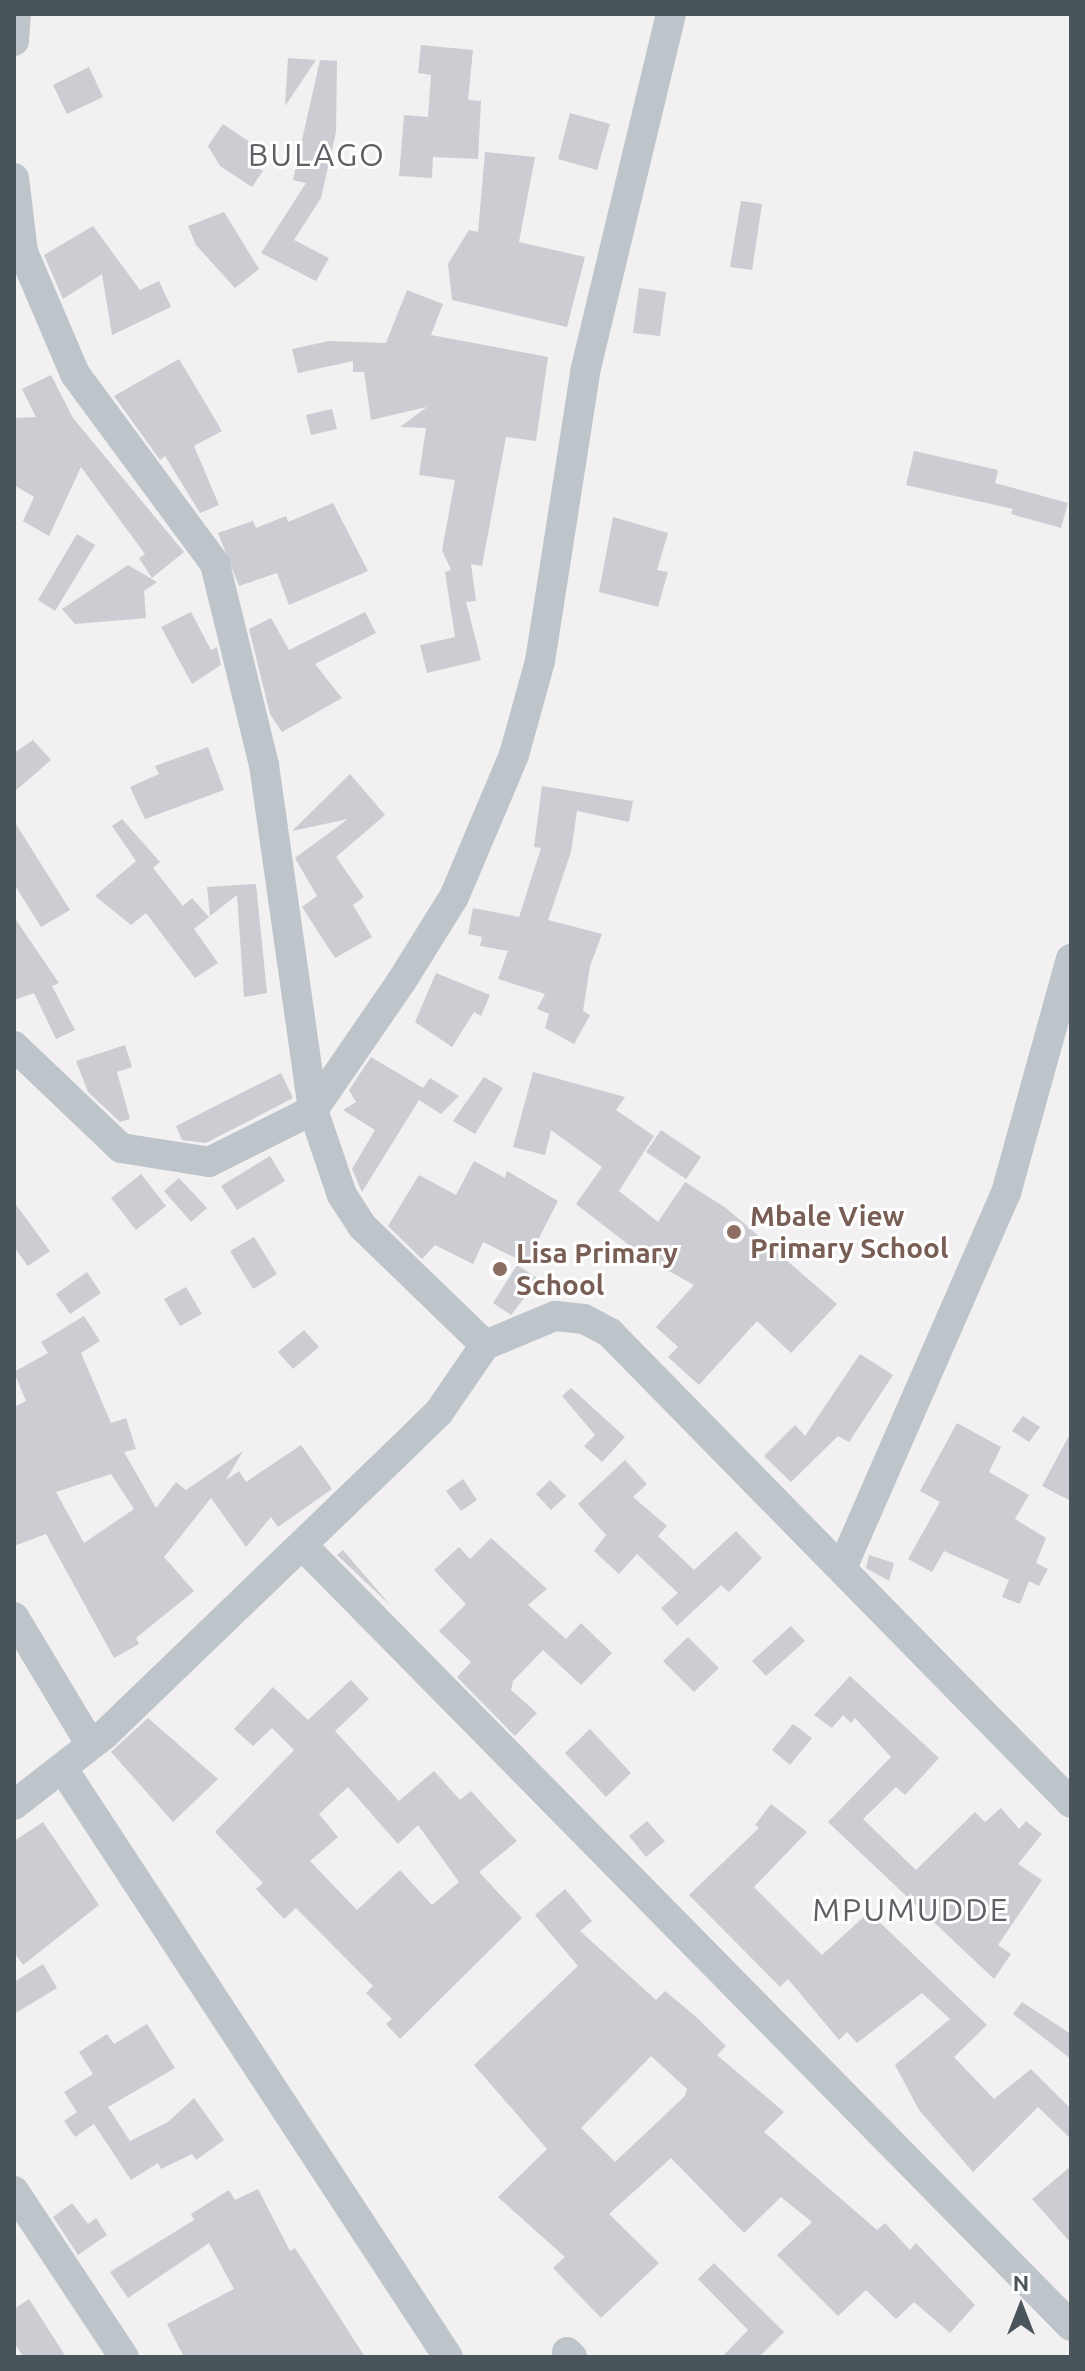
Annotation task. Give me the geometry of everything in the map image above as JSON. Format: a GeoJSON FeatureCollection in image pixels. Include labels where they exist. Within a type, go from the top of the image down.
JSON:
{"type":"FeatureCollection","features":[{"type":"Feature","properties":{"kind":"street"},"geometry":{"type":"LineString","coordinates":[[14,41],[16,14]]}},
{"type":"Feature","properties":{"kind":"street"},"geometry":{"type":"LineString","coordinates":[[14,1046],[121,1148],[167,1160],[209,1162],[313,1110],[454,897],[514,755],[540,661],[585,372],[671,14]]}},
{"type":"Feature","properties":{"kind":"street"},"geometry":{"type":"LineString","coordinates":[[14,178],[23,252],[75,374],[215,564],[264,765],[313,1110],[342,1195],[363,1227],[485,1345]]}},
{"type":"Feature","properties":{"kind":"street"},"geometry":{"type":"LineString","coordinates":[[842,1568],[1006,1193],[1071,959]]}},
{"type":"Feature","properties":{"kind":"street"},"geometry":{"type":"LineString","coordinates":[[14,1805],[91,1745],[439,1412],[485,1345],[555,1316],[584,1319],[610,1333],[1071,1803]]}},
{"type":"Feature","properties":{"kind":"street"},"geometry":{"type":"LineString","coordinates":[[302,1545],[1071,2326]]}},
{"type":"Feature","properties":{"kind":"street"},"geometry":{"type":"LineString","coordinates":[[14,1617],[91,1745]]}},
{"type":"Feature","properties":{"kind":"street"},"geometry":{"type":"LineString","coordinates":[[63,1769],[448,2357]]}},
{"type":"Feature","properties":{"kind":"street"},"geometry":{"type":"LineString","coordinates":[[14,2191],[124,2357]]}},
{"type":"Feature","properties":{"kind":"building"},"geometry":{"type":"Polygon","coordinates":[[[421,45],[473,50],[468,100],[481,101],[478,159],[433,157],[432,178],[399,176],[404,115],[428,117],[431,75],[418,73],[421,45]]]}},
{"type":"Feature","properties":{"kind":"building"},"geometry":{"type":"Polygon","coordinates":[[[288,58],[316,60],[285,106],[288,58]]]}},
{"type":"Feature","properties":{"kind":"building"},"geometry":{"type":"Polygon","coordinates":[[[320,60],[337,61],[336,132],[321,198],[294,240],[329,258],[316,281],[261,253],[306,183],[293,180],[320,60]]]}},
{"type":"Feature","properties":{"kind":"building"},"geometry":{"type":"Polygon","coordinates":[[[89,67],[103,97],[67,114],[53,85],[89,67]]]}},
{"type":"Feature","properties":{"kind":"building"},"geometry":{"type":"Polygon","coordinates":[[[570,113],[610,124],[597,170],[558,159],[570,113]]]}},
{"type":"Feature","properties":{"kind":"building"},"geometry":{"type":"Polygon","coordinates":[[[223,124],[257,147],[248,161],[263,171],[252,187],[220,166],[208,146],[223,124]]]}},
{"type":"Feature","properties":{"kind":"building"},"geometry":{"type":"Polygon","coordinates":[[[485,152],[535,157],[519,242],[585,257],[567,327],[452,300],[448,264],[469,230],[478,232],[485,152]]]}},
{"type":"Feature","properties":{"kind":"building"},"geometry":{"type":"Polygon","coordinates":[[[741,201],[762,204],[752,270],[730,267],[741,201]]]}},
{"type":"Feature","properties":{"kind":"building"},"geometry":{"type":"Polygon","coordinates":[[[224,212],[259,269],[235,288],[196,245],[188,226],[224,212]]]}},
{"type":"Feature","properties":{"kind":"building"},"geometry":{"type":"Polygon","coordinates":[[[93,226],[140,290],[159,281],[171,307],[112,335],[102,274],[63,299],[44,255],[93,226]]]}},
{"type":"Feature","properties":{"kind":"building"},"geometry":{"type":"Polygon","coordinates":[[[639,288],[666,292],[660,336],[633,333],[639,288]]]}},
{"type":"Feature","properties":{"kind":"building"},"geometry":{"type":"Polygon","coordinates":[[[407,290],[443,304],[431,335],[548,357],[536,441],[506,437],[482,566],[471,564],[476,601],[466,602],[481,660],[427,673],[420,645],[455,637],[445,572],[451,570],[442,550],[455,480],[419,475],[426,428],[400,427],[427,407],[371,420],[364,372],[353,372],[353,361],[298,373],[292,349],[329,341],[386,343],[407,290]]]}},
{"type":"Feature","properties":{"kind":"building"},"geometry":{"type":"Polygon","coordinates":[[[179,359],[222,431],[194,446],[219,505],[200,513],[165,456],[160,460],[114,396],[179,359]]]}},
{"type":"Feature","properties":{"kind":"building"},"geometry":{"type":"Polygon","coordinates":[[[51,375],[73,418],[184,552],[152,578],[139,558],[145,554],[81,467],[49,536],[23,521],[34,497],[14,485],[14,418],[36,417],[22,389],[51,375]]]}},
{"type":"Feature","properties":{"kind":"building"},"geometry":{"type":"Polygon","coordinates":[[[332,409],[337,429],[311,435],[306,415],[332,409]]]}},
{"type":"Feature","properties":{"kind":"building"},"geometry":{"type":"Polygon","coordinates":[[[914,451],[998,470],[995,483],[1068,503],[1061,528],[1011,514],[1013,509],[906,485],[914,451]]]}},
{"type":"Feature","properties":{"kind":"building"},"geometry":{"type":"Polygon","coordinates":[[[333,503],[368,571],[289,605],[277,573],[239,586],[218,533],[253,521],[256,528],[286,516],[288,522],[333,503]]]}},
{"type":"Feature","properties":{"kind":"building"},"geometry":{"type":"Polygon","coordinates":[[[613,517],[668,533],[657,570],[668,572],[658,607],[599,592],[613,517]]]}},
{"type":"Feature","properties":{"kind":"building"},"geometry":{"type":"Polygon","coordinates":[[[77,534],[95,545],[55,611],[38,600],[77,534]]]}},
{"type":"Feature","properties":{"kind":"building"},"geometry":{"type":"Polygon","coordinates":[[[128,565],[157,582],[144,591],[146,618],[75,624],[62,609],[128,565]]]}},
{"type":"Feature","properties":{"kind":"building"},"geometry":{"type":"Polygon","coordinates":[[[191,612],[211,650],[217,647],[221,665],[192,684],[161,627],[191,612]]]}},
{"type":"Feature","properties":{"kind":"building"},"geometry":{"type":"Polygon","coordinates":[[[365,612],[376,633],[315,664],[342,698],[282,732],[270,714],[249,629],[271,618],[289,650],[365,612]]]}},
{"type":"Feature","properties":{"kind":"building"},"geometry":{"type":"Polygon","coordinates":[[[33,740],[51,760],[14,792],[14,753],[33,740]]]}},
{"type":"Feature","properties":{"kind":"building"},"geometry":{"type":"Polygon","coordinates":[[[208,747],[224,790],[145,819],[130,787],[159,774],[155,766],[208,747]]]}},
{"type":"Feature","properties":{"kind":"building"},"geometry":{"type":"Polygon","coordinates":[[[350,774],[385,815],[336,857],[364,897],[353,905],[372,937],[335,958],[302,907],[317,896],[295,858],[348,819],[292,831],[350,774]]]}},
{"type":"Feature","properties":{"kind":"building"},"geometry":{"type":"Polygon","coordinates":[[[542,786],[633,801],[629,822],[577,811],[571,852],[548,920],[602,934],[590,966],[583,1011],[590,1015],[574,1044],[545,1028],[549,1014],[537,1009],[545,994],[498,979],[508,951],[480,946],[482,937],[468,934],[473,908],[519,917],[541,848],[534,847],[542,786]]]}},
{"type":"Feature","properties":{"kind":"building"},"geometry":{"type":"Polygon","coordinates":[[[122,819],[160,862],[153,868],[183,906],[192,898],[209,917],[194,929],[218,963],[195,978],[146,913],[131,925],[95,896],[136,861],[112,826],[122,819]]]}},
{"type":"Feature","properties":{"kind":"building"},"geometry":{"type":"Polygon","coordinates":[[[14,821],[70,910],[41,927],[14,884],[14,821]]]}},
{"type":"Feature","properties":{"kind":"building"},"geometry":{"type":"Polygon","coordinates":[[[256,884],[267,993],[244,997],[237,895],[210,916],[207,887],[256,884]]]}},
{"type":"Feature","properties":{"kind":"building"},"geometry":{"type":"Polygon","coordinates":[[[14,917],[59,983],[52,986],[75,1030],[56,1039],[34,993],[14,1000],[14,917]]]}},
{"type":"Feature","properties":{"kind":"building"},"geometry":{"type":"Polygon","coordinates":[[[436,973],[490,995],[481,1016],[474,1012],[452,1047],[415,1022],[436,973]]]}},
{"type":"Feature","properties":{"kind":"building"},"geometry":{"type":"Polygon","coordinates":[[[125,1045],[132,1067],[117,1072],[130,1119],[120,1122],[88,1092],[76,1061],[125,1045]]]}},
{"type":"Feature","properties":{"kind":"building"},"geometry":{"type":"Polygon","coordinates":[[[371,1057],[423,1088],[430,1078],[459,1096],[441,1114],[419,1100],[362,1192],[352,1169],[375,1130],[343,1110],[356,1102],[349,1090],[371,1057]]]}},
{"type":"Feature","properties":{"kind":"building"},"geometry":{"type":"Polygon","coordinates":[[[533,1072],[625,1097],[616,1110],[654,1136],[619,1191],[658,1222],[685,1182],[726,1208],[837,1304],[791,1353],[757,1321],[699,1385],[668,1357],[678,1347],[656,1327],[694,1285],[647,1259],[576,1204],[602,1167],[551,1130],[545,1155],[513,1147],[533,1072]]]}},
{"type":"Feature","properties":{"kind":"building"},"geometry":{"type":"Polygon","coordinates":[[[281,1073],[293,1098],[206,1143],[182,1140],[176,1126],[281,1073]]]}},
{"type":"Feature","properties":{"kind":"building"},"geometry":{"type":"Polygon","coordinates":[[[484,1077],[503,1088],[475,1134],[453,1121],[484,1077]]]}},
{"type":"Feature","properties":{"kind":"building"},"geometry":{"type":"Polygon","coordinates":[[[661,1130],[701,1157],[686,1179],[646,1152],[661,1130]]]}},
{"type":"Feature","properties":{"kind":"building"},"geometry":{"type":"Polygon","coordinates":[[[270,1156],[285,1181],[237,1210],[221,1186],[270,1156]]]}},
{"type":"Feature","properties":{"kind":"building"},"geometry":{"type":"Polygon","coordinates":[[[474,1161],[505,1178],[507,1171],[558,1201],[526,1263],[483,1242],[473,1264],[435,1245],[422,1259],[388,1226],[419,1175],[456,1195],[474,1161]]]}},
{"type":"Feature","properties":{"kind":"building"},"geometry":{"type":"Polygon","coordinates":[[[141,1174],[166,1206],[136,1230],[111,1198],[141,1174]]]}},
{"type":"Feature","properties":{"kind":"building"},"geometry":{"type":"Polygon","coordinates":[[[179,1178],[207,1208],[191,1222],[164,1191],[179,1178]]]}},
{"type":"Feature","properties":{"kind":"building"},"geometry":{"type":"Polygon","coordinates":[[[14,1202],[50,1251],[28,1266],[14,1247],[14,1202]]]}},
{"type":"Feature","properties":{"kind":"building"},"geometry":{"type":"Polygon","coordinates":[[[254,1237],[277,1274],[253,1289],[230,1251],[254,1237]]]}},
{"type":"Feature","properties":{"kind":"building"},"geometry":{"type":"Polygon","coordinates":[[[517,1265],[539,1279],[511,1315],[493,1303],[517,1265]]]}},
{"type":"Feature","properties":{"kind":"building"},"geometry":{"type":"Polygon","coordinates":[[[87,1272],[101,1293],[70,1314],[56,1294],[87,1272]]]}},
{"type":"Feature","properties":{"kind":"building"},"geometry":{"type":"Polygon","coordinates":[[[186,1287],[202,1314],[180,1326],[164,1299],[186,1287]]]}},
{"type":"Feature","properties":{"kind":"building"},"geometry":{"type":"Polygon","coordinates":[[[84,1316],[100,1341],[81,1353],[111,1423],[126,1418],[136,1449],[124,1452],[156,1508],[176,1482],[186,1490],[243,1451],[226,1480],[239,1471],[246,1482],[301,1445],[332,1489],[278,1527],[271,1517],[246,1547],[211,1498],[164,1557],[194,1591],[136,1638],[139,1644],[114,1658],[46,1534],[14,1546],[14,1407],[26,1401],[14,1372],[48,1353],[41,1342],[84,1316]],[[111,1474],[56,1492],[84,1543],[134,1509],[111,1474]]]}},
{"type":"Feature","properties":{"kind":"building"},"geometry":{"type":"Polygon","coordinates":[[[304,1330],[319,1347],[293,1369],[278,1352],[304,1330]]]}},
{"type":"Feature","properties":{"kind":"building"},"geometry":{"type":"Polygon","coordinates":[[[860,1354],[893,1375],[849,1442],[838,1436],[791,1482],[764,1456],[795,1425],[805,1436],[860,1354]]]}},
{"type":"Feature","properties":{"kind":"building"},"geometry":{"type":"Polygon","coordinates":[[[571,1388],[625,1437],[602,1462],[584,1446],[595,1435],[562,1396],[571,1388]]]}},
{"type":"Feature","properties":{"kind":"building"},"geometry":{"type":"Polygon","coordinates":[[[1023,1416],[1040,1427],[1029,1442],[1012,1431],[1023,1416]]]}},
{"type":"Feature","properties":{"kind":"building"},"geometry":{"type":"Polygon","coordinates":[[[957,1423],[1001,1447],[989,1472],[1029,1495],[1015,1519],[1046,1538],[1036,1563],[1048,1569],[1039,1586],[1029,1581],[1020,1604],[1002,1597],[1009,1580],[944,1551],[932,1572],[908,1559],[940,1502],[920,1491],[957,1423]]]}},
{"type":"Feature","properties":{"kind":"building"},"geometry":{"type":"Polygon","coordinates":[[[1071,1432],[1071,1501],[1042,1486],[1071,1432]]]}},
{"type":"Feature","properties":{"kind":"building"},"geometry":{"type":"Polygon","coordinates":[[[625,1460],[647,1484],[633,1497],[667,1526],[658,1536],[694,1570],[736,1531],[762,1558],[729,1592],[721,1585],[677,1626],[661,1608],[678,1593],[637,1554],[619,1574],[594,1551],[606,1535],[578,1504],[625,1460]]]}},
{"type":"Feature","properties":{"kind":"building"},"geometry":{"type":"Polygon","coordinates":[[[463,1479],[477,1500],[461,1511],[446,1491],[463,1479]]]}},
{"type":"Feature","properties":{"kind":"building"},"geometry":{"type":"Polygon","coordinates":[[[550,1480],[566,1496],[551,1510],[536,1494],[550,1480]]]}},
{"type":"Feature","properties":{"kind":"building"},"geometry":{"type":"Polygon","coordinates":[[[491,1538],[547,1589],[528,1605],[566,1639],[581,1623],[612,1653],[581,1685],[543,1650],[513,1681],[511,1690],[537,1713],[515,1736],[457,1677],[471,1662],[439,1631],[466,1604],[434,1570],[459,1547],[470,1559],[491,1538]]]}},
{"type":"Feature","properties":{"kind":"building"},"geometry":{"type":"Polygon","coordinates":[[[343,1550],[391,1606],[337,1555],[343,1550]]]}},
{"type":"Feature","properties":{"kind":"building"},"geometry":{"type":"Polygon","coordinates":[[[869,1555],[894,1563],[889,1581],[866,1568],[869,1555]]]}},
{"type":"Feature","properties":{"kind":"building"},"geometry":{"type":"Polygon","coordinates":[[[791,1626],[805,1641],[766,1676],[752,1661],[791,1626]]]}},
{"type":"Feature","properties":{"kind":"building"},"geometry":{"type":"Polygon","coordinates":[[[688,1637],[719,1668],[694,1692],[663,1661],[688,1637]]]}},
{"type":"Feature","properties":{"kind":"building"},"geometry":{"type":"Polygon","coordinates":[[[850,1676],[939,1758],[905,1795],[896,1787],[863,1819],[916,1870],[975,1812],[985,1822],[1001,1808],[1019,1829],[1026,1821],[1042,1834],[1018,1864],[1042,1880],[998,1945],[1011,1954],[994,1979],[828,1822],[891,1757],[855,1718],[851,1723],[843,1715],[832,1728],[814,1715],[850,1676]]]}},
{"type":"Feature","properties":{"kind":"building"},"geometry":{"type":"Polygon","coordinates":[[[351,1680],[369,1699],[335,1731],[399,1801],[434,1771],[460,1800],[471,1791],[517,1841],[479,1872],[522,1918],[400,2039],[386,2024],[392,2019],[366,1993],[373,1986],[296,1908],[284,1919],[256,1889],[263,1883],[215,1832],[294,1750],[272,1728],[253,1746],[234,1729],[273,1687],[308,1720],[351,1680]],[[348,1787],[319,1814],[338,1837],[310,1861],[357,1910],[400,1870],[432,1905],[459,1882],[418,1825],[398,1844],[348,1787]]]}},
{"type":"Feature","properties":{"kind":"building"},"geometry":{"type":"Polygon","coordinates":[[[148,1718],[218,1779],[173,1822],[111,1752],[148,1718]]]}},
{"type":"Feature","properties":{"kind":"building"},"geometry":{"type":"Polygon","coordinates":[[[793,1724],[812,1738],[790,1765],[772,1750],[793,1724]]]}},
{"type":"Feature","properties":{"kind":"building"},"geometry":{"type":"Polygon","coordinates":[[[590,1729],[631,1773],[606,1797],[565,1753],[590,1729]]]}},
{"type":"Feature","properties":{"kind":"building"},"geometry":{"type":"Polygon","coordinates":[[[771,1804],[807,1832],[754,1887],[822,1955],[869,1912],[987,2025],[954,2057],[994,2099],[1031,2069],[1071,2109],[1071,2139],[1038,2107],[973,2172],[919,2110],[895,2065],[950,2019],[922,1993],[857,2043],[847,2032],[839,2040],[788,1979],[780,1987],[689,1895],[759,1828],[755,1825],[771,1804]]]}},
{"type":"Feature","properties":{"kind":"building"},"geometry":{"type":"Polygon","coordinates":[[[647,1821],[665,1841],[646,1857],[629,1836],[647,1821]]]}},
{"type":"Feature","properties":{"kind":"building"},"geometry":{"type":"Polygon","coordinates":[[[43,1822],[99,1905],[23,1965],[14,1952],[14,1841],[43,1822]]]}},
{"type":"Feature","properties":{"kind":"building"},"geometry":{"type":"Polygon","coordinates":[[[565,1889],[592,1921],[580,1931],[656,2000],[665,1991],[726,2046],[717,2055],[784,2112],[764,2132],[877,2230],[885,2223],[910,2250],[916,2243],[975,2305],[950,2333],[914,2302],[896,2319],[866,2290],[838,2316],[777,2255],[812,2222],[781,2197],[744,2233],[671,2158],[609,2214],[659,2263],[601,2318],[553,2268],[565,2257],[498,2197],[547,2149],[474,2065],[578,1966],[535,1915],[565,1889]],[[651,2056],[581,2128],[615,2162],[685,2096],[687,2089],[651,2056]]]}},
{"type":"Feature","properties":{"kind":"building"},"geometry":{"type":"Polygon","coordinates":[[[43,1964],[57,1988],[14,2014],[14,1982],[43,1964]]]}},
{"type":"Feature","properties":{"kind":"building"},"geometry":{"type":"Polygon","coordinates":[[[1022,2002],[1071,2034],[1071,2059],[1013,2014],[1022,2002]]]}},
{"type":"Feature","properties":{"kind":"building"},"geometry":{"type":"Polygon","coordinates":[[[147,2024],[175,2068],[108,2107],[130,2141],[168,2122],[194,2098],[224,2140],[196,2160],[192,2154],[161,2169],[158,2163],[131,2180],[94,2124],[75,2137],[64,2121],[77,2112],[64,2092],[93,2074],[79,2052],[107,2034],[114,2044],[147,2024]]]}},
{"type":"Feature","properties":{"kind":"building"},"geometry":{"type":"Polygon","coordinates":[[[1071,2166],[1071,2243],[1032,2199],[1071,2166]]]}},
{"type":"Feature","properties":{"kind":"building"},"geometry":{"type":"Polygon","coordinates":[[[258,2189],[290,2251],[295,2248],[365,2357],[184,2357],[167,2324],[234,2289],[209,2243],[128,2298],[110,2272],[194,2220],[191,2214],[229,2190],[235,2200],[258,2189]]]}},
{"type":"Feature","properties":{"kind":"building"},"geometry":{"type":"Polygon","coordinates":[[[72,2203],[88,2224],[96,2218],[107,2235],[78,2255],[53,2217],[72,2203]]]}},
{"type":"Feature","properties":{"kind":"building"},"geometry":{"type":"Polygon","coordinates":[[[714,2263],[784,2332],[759,2357],[722,2357],[748,2330],[698,2279],[714,2263]]]}},
{"type":"Feature","properties":{"kind":"building"},"geometry":{"type":"Polygon","coordinates":[[[29,2299],[66,2357],[24,2357],[14,2343],[14,2309],[29,2299]]]}},
{"type":"Feature","properties":{"kind":"place","name":"Mbale View Primary School"},"geometry":{"type":"Point","coordinates":[734,1232]}},
{"type":"Feature","properties":{"kind":"place","name":"Lisa Primary School"},"geometry":{"type":"Point","coordinates":[500,1269]}},
{"type":"Feature","properties":{"kind":"district","name":"BULAGO"},"geometry":{"type":"Point","coordinates":[317,154]}},
{"type":"Feature","properties":{"kind":"district","name":"MPUMUDDE"},"geometry":{"type":"Point","coordinates":[911,1909]}}]}
